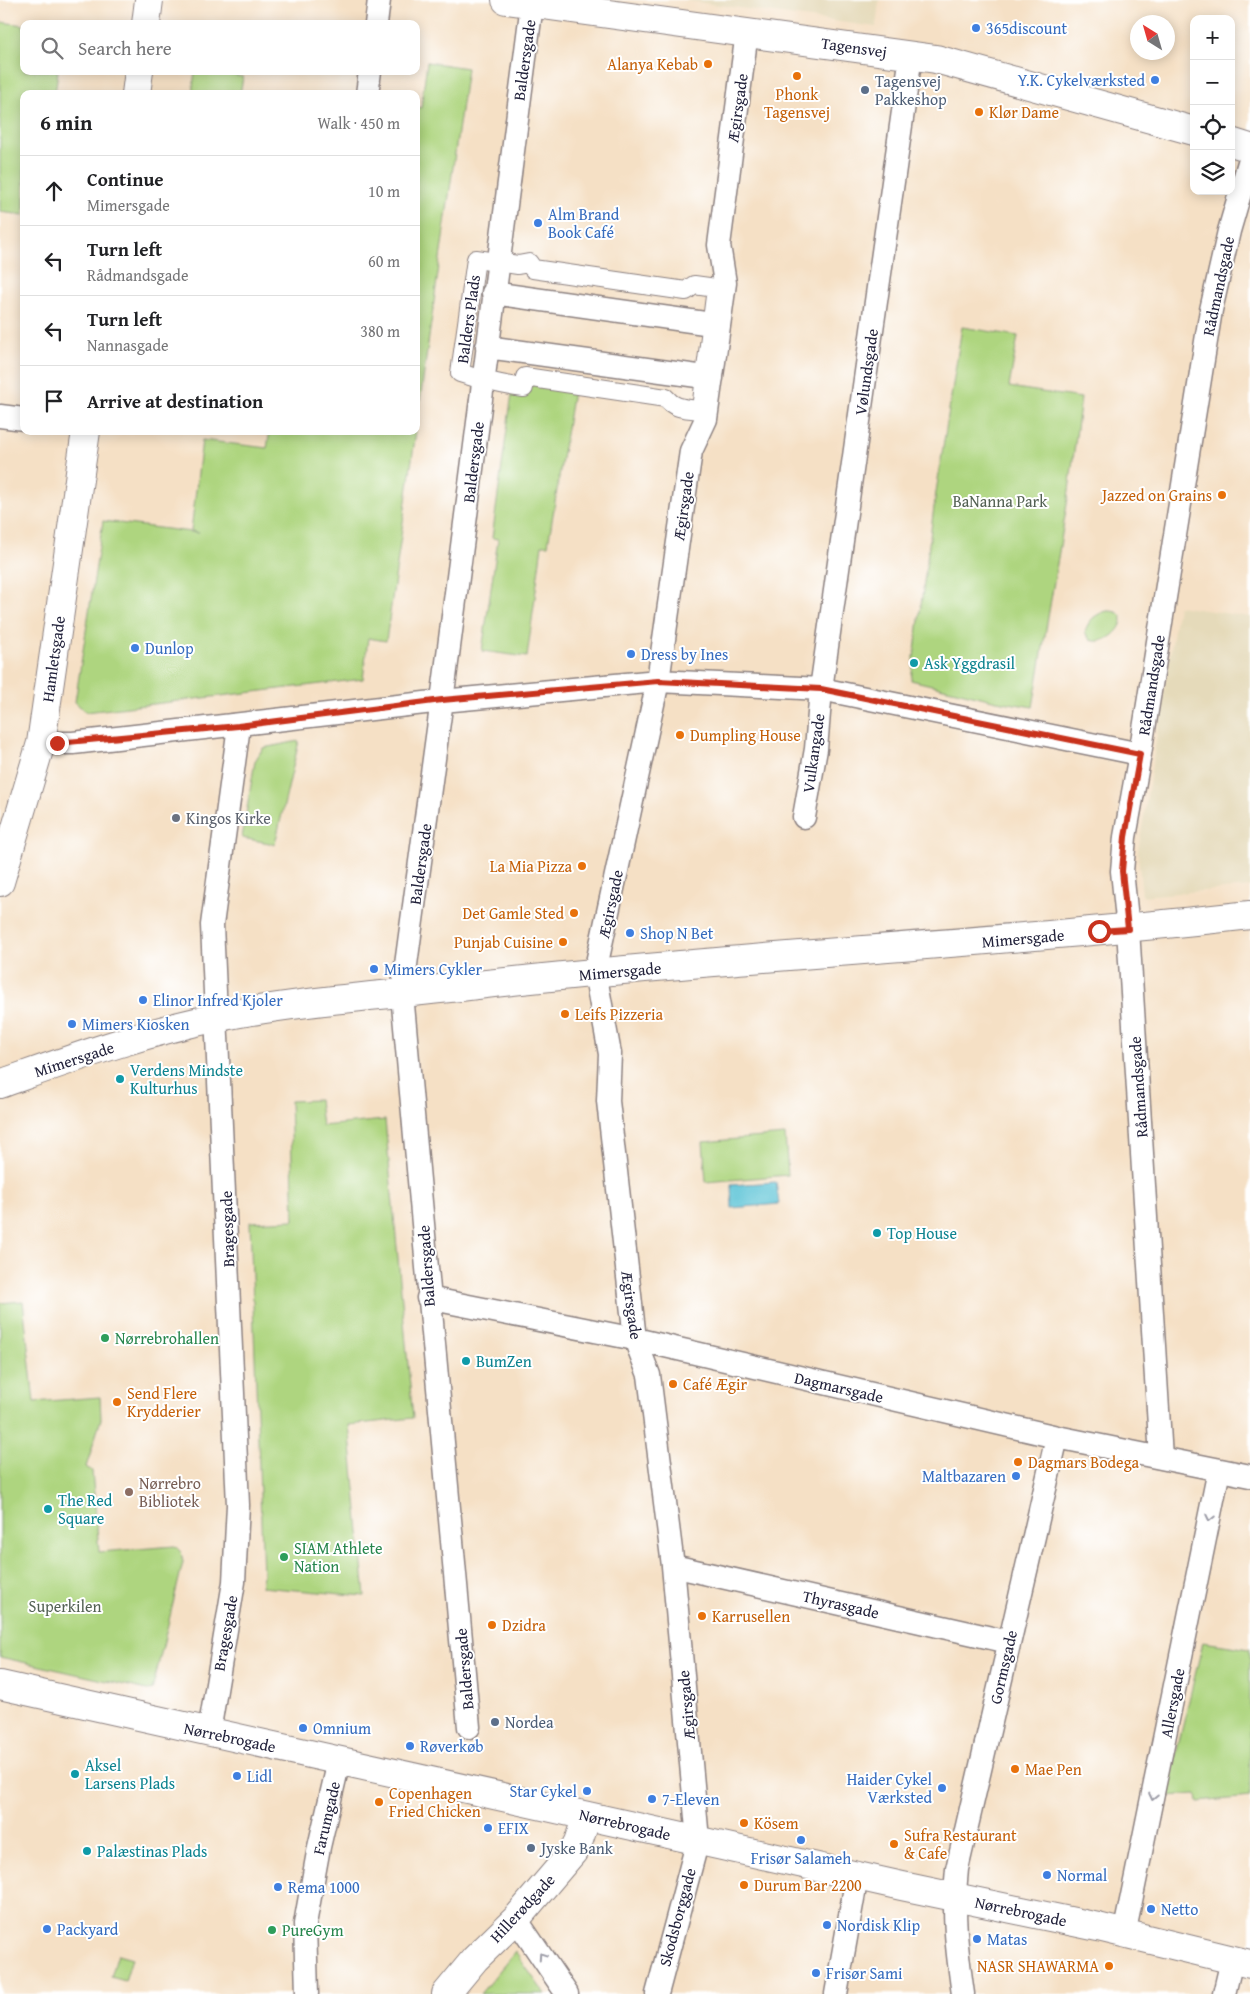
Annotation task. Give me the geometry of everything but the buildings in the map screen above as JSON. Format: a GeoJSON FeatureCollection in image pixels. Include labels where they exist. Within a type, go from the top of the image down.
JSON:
{"type":"FeatureCollection","features":[{"type":"Feature","properties":{"kind":"street"},"geometry":{"type":"LineString","coordinates":[[146,20],[149,0]]}},
{"type":"Feature","properties":{"kind":"street"},"geometry":{"type":"LineString","coordinates":[[376,20],[379,0]]}},
{"type":"Feature","properties":{"kind":"street","name":"Tagensvej"},"geometry":{"type":"LineString","coordinates":[[519,2],[593,6],[747,32],[910,54],[977,70],[1190,130]]}},
{"type":"Feature","properties":{"kind":"street","name":"Baldersgade"},"geometry":{"type":"LineString","coordinates":[[469,1726],[460,1614],[428,1298],[402,994],[483,381],[497,262],[519,2]]}},
{"type":"Feature","properties":{"kind":"street","name":"Ægirsgade"},"geometry":{"type":"LineString","coordinates":[[698,1840],[673,1566],[649,1375],[635,1339],[608,1101],[610,1054],[595,972],[658,681],[691,451],[706,419],[716,325],[725,283],[718,244],[747,32]]}},
{"type":"Feature","properties":{"kind":"street","name":"Vølundsgade"},"geometry":{"type":"LineString","coordinates":[[821,689],[910,54]]}},
{"type":"Feature","properties":{"kind":"street"},"geometry":{"type":"LineString","coordinates":[[137,90],[138,75]]}},
{"type":"Feature","properties":{"kind":"street"},"geometry":{"type":"LineString","coordinates":[[368,90],[369,75]]}},
{"type":"Feature","properties":{"kind":"street"},"geometry":{"type":"LineString","coordinates":[[1235,143],[1250,148]]}},
{"type":"Feature","properties":{"kind":"street","name":"Rådmandsgade"},"geometry":{"type":"LineString","coordinates":[[1161,1458],[1128,929],[1122,871],[1125,837],[1211,310],[1229,232],[1250,159]]}},
{"type":"Feature","properties":{"kind":"street","name":"Balders Plads"},"geometry":{"type":"LineString","coordinates":[[487,347],[709,378],[699,410],[677,407],[666,398],[525,377],[524,388],[483,381],[460,373],[476,259],[518,265],[529,263],[534,269],[686,291],[694,285],[716,288],[716,325],[493,294]]}},
{"type":"Feature","properties":{"kind":"street"},"geometry":{"type":"LineString","coordinates":[[0,416],[20,418]]}},
{"type":"Feature","properties":{"kind":"street","name":"Hamletsgade"},"geometry":{"type":"LineString","coordinates":[[0,882],[41,743],[85,435]]}},
{"type":"Feature","properties":{"kind":"street"},"geometry":{"type":"LineString","coordinates":[[41,743],[73,743],[238,726],[442,700],[658,681],[821,689],[1140,754]]}},
{"type":"Feature","properties":{"kind":"street","name":"Vulkangade"},"geometry":{"type":"LineString","coordinates":[[804,817],[816,749],[821,689]]}},
{"type":"Feature","properties":{"kind":"street","name":"Bragesgade"},"geometry":{"type":"LineString","coordinates":[[209,1732],[234,1582],[238,1505],[218,1017],[212,925],[238,726]]}},
{"type":"Feature","properties":{"kind":"street","name":"Mimersgade"},"geometry":{"type":"LineString","coordinates":[[0,1084],[117,1045],[218,1017],[300,1004],[595,972],[1128,929],[1250,915]]}},
{"type":"Feature","properties":{"kind":"street","name":"Dagmarsgade"},"geometry":{"type":"LineString","coordinates":[[428,1298],[635,1339],[1057,1437],[1250,1476]]}},
{"type":"Feature","properties":{"kind":"street","name":"Gormsgade"},"geometry":{"type":"LineString","coordinates":[[963,1994],[954,1925],[954,1897],[961,1851],[1057,1437]]}},
{"type":"Feature","properties":{"kind":"street","name":"Allersgade"},"geometry":{"type":"LineString","coordinates":[[1124,1935],[1219,1470]]}},
{"type":"Feature","properties":{"kind":"street","name":"Thyrasgade"},"geometry":{"type":"LineString","coordinates":[[673,1566],[1009,1642]]}},
{"type":"Feature","properties":{"kind":"street","name":"Nørrebrogade"},"geometry":{"type":"LineString","coordinates":[[0,1684],[1241,1962]]}},
{"type":"Feature","properties":{"kind":"street","name":"Farumgade"},"geometry":{"type":"LineString","coordinates":[[307,1994],[304,1924],[339,1761]]}},
{"type":"Feature","properties":{"kind":"street","name":"Hillerødgade"},"geometry":{"type":"LineString","coordinates":[[446,1994],[475,1959],[516,1919],[573,1852],[578,1844],[587,1816]]}},
{"type":"Feature","properties":{"kind":"street","name":"Skodsborggade"},"geometry":{"type":"LineString","coordinates":[[657,1994],[698,1840]]}},
{"type":"Feature","properties":{"kind":"street"},"geometry":{"type":"LineString","coordinates":[[836,1994],[857,1876]]}},
{"type":"Feature","properties":{"kind":"street"},"geometry":{"type":"LineString","coordinates":[[516,1919],[567,1994]]}},
{"type":"Feature","properties":{"kind":"street"},"geometry":{"type":"LineString","coordinates":[[1224,1994],[1241,1962]]}},
{"type":"Feature","properties":{"kind":"shaded area"},"geometry":{"type":"Polygon","coordinates":[[[682,0],[879,0],[876,27],[682,0]]]}},
{"type":"Feature","properties":{"kind":"shaded area"},"geometry":{"type":"Polygon","coordinates":[[[1178,606],[1250,617],[1250,887],[1142,896],[1138,852],[1178,606]]]}},
{"type":"Feature","properties":{"kind":"green space"},"geometry":{"type":"Polygon","coordinates":[[[0,22],[20,24],[20,75],[57,75],[56,90],[20,90],[20,214],[0,212],[0,22]]]}},
{"type":"Feature","properties":{"kind":"green space"},"geometry":{"type":"Polygon","coordinates":[[[427,62],[467,68],[420,401],[420,108],[427,62]]]}},
{"type":"Feature","properties":{"kind":"green space"},"geometry":{"type":"Polygon","coordinates":[[[194,75],[232,75],[243,77],[241,90],[193,90],[194,75]]]}},
{"type":"Feature","properties":{"kind":"green space","name":"BaNanna Park"},"geometry":{"type":"Polygon","coordinates":[[[962,327],[1018,336],[1009,387],[1081,398],[1068,498],[1033,707],[997,701],[911,680],[936,492],[962,327]]]}},
{"type":"Feature","properties":{"kind":"green space"},"geometry":{"type":"Polygon","coordinates":[[[525,377],[574,385],[548,545],[542,545],[527,657],[482,651],[498,539],[492,538],[513,386],[525,377]]]}},
{"type":"Feature","properties":{"kind":"green space"},"geometry":{"type":"Polygon","coordinates":[[[269,435],[415,435],[386,641],[368,638],[363,679],[86,712],[75,702],[103,521],[199,533],[191,531],[202,440],[267,448],[269,435]]]}},
{"type":"Feature","properties":{"kind":"green space"},"geometry":{"type":"Polygon","coordinates":[[[1107,611],[1116,612],[1121,616],[1122,622],[1119,628],[1107,639],[1099,641],[1090,640],[1085,632],[1088,624],[1096,616],[1107,611]]]}},
{"type":"Feature","properties":{"kind":"green space"},"geometry":{"type":"Polygon","coordinates":[[[299,741],[275,844],[242,838],[255,761],[263,748],[299,741]]]}},
{"type":"Feature","properties":{"kind":"green space"},"geometry":{"type":"Polygon","coordinates":[[[319,1100],[322,1126],[385,1120],[413,1418],[349,1425],[365,1596],[261,1587],[263,1575],[250,1222],[294,1220],[290,1101],[319,1100]]]}},
{"type":"Feature","properties":{"kind":"green space"},"geometry":{"type":"Polygon","coordinates":[[[785,1135],[788,1175],[706,1182],[703,1142],[785,1135]]]}},
{"type":"Feature","properties":{"kind":"green space","name":"Superkilen"},"geometry":{"type":"Polygon","coordinates":[[[23,1301],[34,1402],[100,1397],[101,1419],[86,1467],[92,1471],[99,1552],[175,1546],[181,1552],[183,1562],[152,1691],[0,1657],[0,1303],[23,1301]]]}},
{"type":"Feature","properties":{"kind":"green space"},"geometry":{"type":"Polygon","coordinates":[[[1203,1642],[1250,1649],[1250,1797],[1198,1802],[1197,1794],[1166,1796],[1203,1642]]]}},
{"type":"Feature","properties":{"kind":"green space"},"geometry":{"type":"Polygon","coordinates":[[[515,1952],[545,1994],[480,1994],[515,1952]]]}},
{"type":"Feature","properties":{"kind":"green space"},"geometry":{"type":"Polygon","coordinates":[[[118,1954],[132,1958],[125,1981],[111,1977],[118,1954]]]}},
{"type":"Feature","properties":{"kind":"water"},"geometry":{"type":"Polygon","coordinates":[[[776,1182],[779,1204],[732,1208],[731,1185],[776,1182]]]}},
{"type":"Feature","properties":{"kind":"place","name":"365discount"},"geometry":{"type":"Point","coordinates":[976,28]}},
{"type":"Feature","properties":{"kind":"place","name":"Alanya Kebab"},"geometry":{"type":"Point","coordinates":[708,64]}},
{"type":"Feature","properties":{"kind":"place","name":"Phonk Tagensvej"},"geometry":{"type":"Point","coordinates":[797,76]}},
{"type":"Feature","properties":{"kind":"place","name":"Y.K. Cykelværksted"},"geometry":{"type":"Point","coordinates":[1155,80]}},
{"type":"Feature","properties":{"kind":"place","name":"Tagensvej Pakkeshop"},"geometry":{"type":"Point","coordinates":[865,90]}},
{"type":"Feature","properties":{"kind":"place","name":"Klør Dame"},"geometry":{"type":"Point","coordinates":[979,112]}},
{"type":"Feature","properties":{"kind":"place","name":"Alm Brand Book Café"},"geometry":{"type":"Point","coordinates":[538,223]}},
{"type":"Feature","properties":{"kind":"place","name":"Jazzed on Grains"},"geometry":{"type":"Point","coordinates":[1222,495]}},
{"type":"Feature","properties":{"kind":"place","name":"Dunlop"},"geometry":{"type":"Point","coordinates":[135,648]}},
{"type":"Feature","properties":{"kind":"place","name":"Dress by Ines"},"geometry":{"type":"Point","coordinates":[631,654]}},
{"type":"Feature","properties":{"kind":"place","name":"Ask Yggdrasil"},"geometry":{"type":"Point","coordinates":[914,663]}},
{"type":"Feature","properties":{"kind":"place","name":"Dumpling House"},"geometry":{"type":"Point","coordinates":[680,735]}},
{"type":"Feature","properties":{"kind":"place","name":"Kingos Kirke"},"geometry":{"type":"Point","coordinates":[176,818]}},
{"type":"Feature","properties":{"kind":"place","name":"La Mia Pizza"},"geometry":{"type":"Point","coordinates":[582,866]}},
{"type":"Feature","properties":{"kind":"place","name":"Det Gamle Sted"},"geometry":{"type":"Point","coordinates":[574,913]}},
{"type":"Feature","properties":{"kind":"place","name":"Shop N Bet"},"geometry":{"type":"Point","coordinates":[630,933]}},
{"type":"Feature","properties":{"kind":"place","name":"Punjab Cuisine"},"geometry":{"type":"Point","coordinates":[563,942]}},
{"type":"Feature","properties":{"kind":"place","name":"Mimers Cykler"},"geometry":{"type":"Point","coordinates":[374,969]}},
{"type":"Feature","properties":{"kind":"place","name":"Elinor Infred Kjoler"},"geometry":{"type":"Point","coordinates":[143,1000]}},
{"type":"Feature","properties":{"kind":"place","name":"Leifs Pizzeria"},"geometry":{"type":"Point","coordinates":[565,1014]}},
{"type":"Feature","properties":{"kind":"place","name":"Mimers Kiosken"},"geometry":{"type":"Point","coordinates":[72,1024]}},
{"type":"Feature","properties":{"kind":"place","name":"Verdens Mindste Kulturhus"},"geometry":{"type":"Point","coordinates":[120,1079]}},
{"type":"Feature","properties":{"kind":"place","name":"Top House"},"geometry":{"type":"Point","coordinates":[877,1233]}},
{"type":"Feature","properties":{"kind":"place","name":"Nørrebrohallen"},"geometry":{"type":"Point","coordinates":[105,1338]}},
{"type":"Feature","properties":{"kind":"place","name":"BumZen"},"geometry":{"type":"Point","coordinates":[466,1361]}},
{"type":"Feature","properties":{"kind":"place","name":"Café Ægir"},"geometry":{"type":"Point","coordinates":[673,1384]}},
{"type":"Feature","properties":{"kind":"place","name":"Send Flere Krydderier"},"geometry":{"type":"Point","coordinates":[117,1402]}},
{"type":"Feature","properties":{"kind":"place","name":"Dagmars Bodega"},"geometry":{"type":"Point","coordinates":[1018,1462]}},
{"type":"Feature","properties":{"kind":"place","name":"Maltbazaren"},"geometry":{"type":"Point","coordinates":[1016,1476]}},
{"type":"Feature","properties":{"kind":"place","name":"Nørrebro Bibliotek"},"geometry":{"type":"Point","coordinates":[129,1492]}},
{"type":"Feature","properties":{"kind":"place","name":"The Red Square"},"geometry":{"type":"Point","coordinates":[48,1509]}},
{"type":"Feature","properties":{"kind":"place","name":"SIAM Athlete Nation"},"geometry":{"type":"Point","coordinates":[284,1557]}},
{"type":"Feature","properties":{"kind":"place","name":"Karrusellen"},"geometry":{"type":"Point","coordinates":[702,1616]}},
{"type":"Feature","properties":{"kind":"place","name":"Dzidra"},"geometry":{"type":"Point","coordinates":[492,1625]}},
{"type":"Feature","properties":{"kind":"place","name":"Nordea"},"geometry":{"type":"Point","coordinates":[495,1722]}},
{"type":"Feature","properties":{"kind":"place","name":"Omnium"},"geometry":{"type":"Point","coordinates":[303,1728]}},
{"type":"Feature","properties":{"kind":"place","name":"Røverkøb"},"geometry":{"type":"Point","coordinates":[410,1746]}},
{"type":"Feature","properties":{"kind":"place","name":"Mae Pen"},"geometry":{"type":"Point","coordinates":[1015,1769]}},
{"type":"Feature","properties":{"kind":"place","name":"Aksel Larsens Plads"},"geometry":{"type":"Point","coordinates":[75,1774]}},
{"type":"Feature","properties":{"kind":"place","name":"Lidl"},"geometry":{"type":"Point","coordinates":[237,1776]}},
{"type":"Feature","properties":{"kind":"place","name":"Haider Cykel Værksted"},"geometry":{"type":"Point","coordinates":[942,1788]}},
{"type":"Feature","properties":{"kind":"place","name":"Star Cykel"},"geometry":{"type":"Point","coordinates":[587,1791]}},
{"type":"Feature","properties":{"kind":"place","name":"7-Eleven"},"geometry":{"type":"Point","coordinates":[652,1799]}},
{"type":"Feature","properties":{"kind":"place","name":"Copenhagen Fried Chicken"},"geometry":{"type":"Point","coordinates":[379,1802]}},
{"type":"Feature","properties":{"kind":"place","name":"Kösem"},"geometry":{"type":"Point","coordinates":[744,1823]}},
{"type":"Feature","properties":{"kind":"place","name":"EFIX"},"geometry":{"type":"Point","coordinates":[488,1828]}},
{"type":"Feature","properties":{"kind":"place","name":"Frisør Salameh"},"geometry":{"type":"Point","coordinates":[801,1840]}},
{"type":"Feature","properties":{"kind":"place","name":"Sufra Restaurant & Cafe"},"geometry":{"type":"Point","coordinates":[894,1844]}},
{"type":"Feature","properties":{"kind":"place","name":"Jyske Bank"},"geometry":{"type":"Point","coordinates":[531,1848]}},
{"type":"Feature","properties":{"kind":"place","name":"Palæstinas Plads"},"geometry":{"type":"Point","coordinates":[87,1851]}},
{"type":"Feature","properties":{"kind":"place","name":"Normal"},"geometry":{"type":"Point","coordinates":[1047,1875]}},
{"type":"Feature","properties":{"kind":"place","name":"Durum Bar 2200"},"geometry":{"type":"Point","coordinates":[744,1885]}},
{"type":"Feature","properties":{"kind":"place","name":"Rema 1000"},"geometry":{"type":"Point","coordinates":[278,1887]}},
{"type":"Feature","properties":{"kind":"place","name":"Netto"},"geometry":{"type":"Point","coordinates":[1151,1909]}},
{"type":"Feature","properties":{"kind":"place","name":"Nordisk Klip"},"geometry":{"type":"Point","coordinates":[827,1925]}},
{"type":"Feature","properties":{"kind":"place","name":"Packyard"},"geometry":{"type":"Point","coordinates":[47,1929]}},
{"type":"Feature","properties":{"kind":"place","name":"PureGym"},"geometry":{"type":"Point","coordinates":[272,1930]}},
{"type":"Feature","properties":{"kind":"place","name":"Matas"},"geometry":{"type":"Point","coordinates":[977,1939]}},
{"type":"Feature","properties":{"kind":"place","name":"NASR SHAWARMA"},"geometry":{"type":"Point","coordinates":[1109,1966]}},
{"type":"Feature","properties":{"kind":"place","name":"Frisør Sami"},"geometry":{"type":"Point","coordinates":[816,1973]}},
{"type":"Feature","properties":{"kind":"route"},"geometry":{"type":"LineString","coordinates":[[57,743],[238,726],[442,700],[658,681],[821,689],[1140,754],[1125,837],[1122,871],[1128,929],[1099,931]]}}]}
